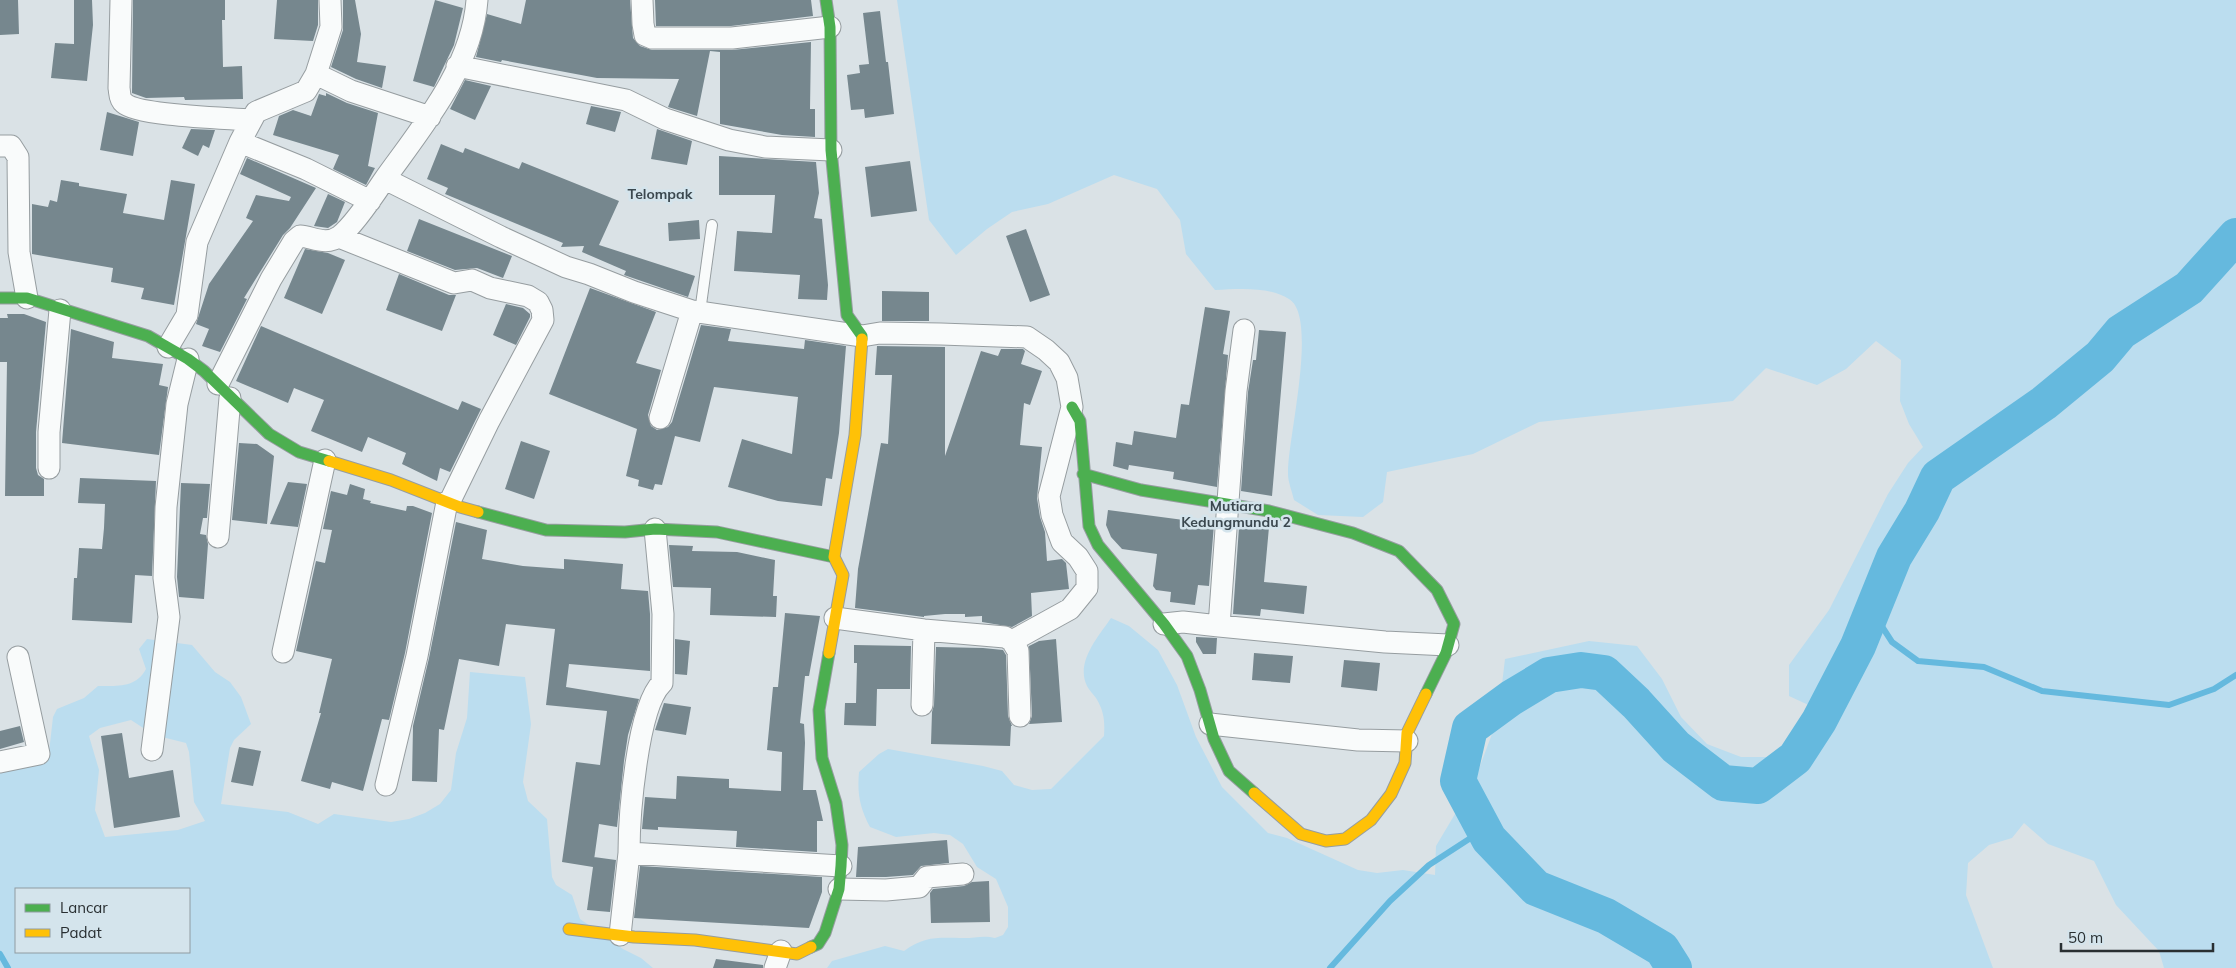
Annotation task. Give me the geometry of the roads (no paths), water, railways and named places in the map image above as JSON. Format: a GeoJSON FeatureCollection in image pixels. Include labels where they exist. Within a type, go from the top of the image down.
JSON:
{"type":"FeatureCollection","features":[{"type":"Feature","properties":{"kind":"street"},"geometry":{"type":"LineString","coordinates":[[121,0],[119,88],[120,97],[124,103],[166,113],[250,120]]}},
{"type":"Feature","properties":{"kind":"street"},"geometry":{"type":"LineString","coordinates":[[168,347],[187,315],[197,242],[250,120],[256,112],[306,91],[316,74],[331,27],[330,0]]}},
{"type":"Feature","properties":{"kind":"street"},"geometry":{"type":"LineString","coordinates":[[218,537],[224,391],[271,279],[294,241],[300,236],[321,242],[339,237],[370,201],[430,117],[470,37],[477,0]]}},
{"type":"Feature","properties":{"kind":"street"},"geometry":{"type":"LineString","coordinates":[[642,0],[645,35],[652,38],[732,38],[830,27]]}},
{"type":"Feature","properties":{"kind":"street"},"geometry":{"type":"LineString","coordinates":[[569,929],[620,935],[694,940],[778,960],[818,944],[825,933],[840,889],[842,845],[836,804],[822,758],[819,710],[843,575],[834,557],[855,435],[862,336],[847,315],[831,150],[830,27],[826,0]]}},
{"type":"Feature","properties":{"kind":"street"},"geometry":{"type":"LineString","coordinates":[[457,66],[626,100],[665,119],[729,140],[765,147],[831,150]]}},
{"type":"Feature","properties":{"kind":"street"},"geometry":{"type":"LineString","coordinates":[[316,74],[351,91],[430,117]]}},
{"type":"Feature","properties":{"kind":"street"},"geometry":{"type":"LineString","coordinates":[[240,142],[306,169],[370,201]]}},
{"type":"Feature","properties":{"kind":"street"},"geometry":{"type":"LineString","coordinates":[[0,146],[11,146],[18,157],[20,252],[27,298]]}},
{"type":"Feature","properties":{"kind":"street"},"geometry":{"type":"LineString","coordinates":[[385,179],[501,238],[566,268],[696,311],[862,336],[880,333],[1027,337],[1059,362],[1067,378],[1072,407],[1080,421],[1082,474],[1089,526],[1098,545],[1164,624],[1187,656],[1200,690],[1214,739],[1229,771],[1301,834],[1326,841],[1345,839],[1371,820],[1391,794],[1405,763],[1407,733],[1432,684],[1448,645],[1454,624],[1437,590],[1398,552],[1353,534],[1269,511],[1229,506],[1167,493],[1141,490],[1082,474]]}},
{"type":"Feature","properties":{"kind":"street"},"geometry":{"type":"LineString","coordinates":[[339,237],[454,283],[472,280],[490,288],[528,296],[538,302],[542,310],[543,320],[448,502],[417,656],[386,786]]}},
{"type":"Feature","properties":{"kind":"street"},"geometry":{"type":"LineString","coordinates":[[0,298],[27,298],[60,310],[148,336],[188,359],[270,434],[299,452],[391,480],[448,502],[546,530],[625,532],[655,529],[716,532],[834,557]]}},
{"type":"Feature","properties":{"kind":"street"},"geometry":{"type":"LineString","coordinates":[[49,468],[49,432],[60,310]]}},
{"type":"Feature","properties":{"kind":"street"},"geometry":{"type":"LineString","coordinates":[[660,418],[696,311]]}},
{"type":"Feature","properties":{"kind":"street"},"geometry":{"type":"LineString","coordinates":[[1219,626],[1236,391],[1244,330]]}},
{"type":"Feature","properties":{"kind":"street"},"geometry":{"type":"LineString","coordinates":[[152,750],[169,617],[164,578],[166,507],[177,404],[188,359]]}},
{"type":"Feature","properties":{"kind":"street"},"geometry":{"type":"LineString","coordinates":[[1012,641],[1070,608],[1079,600],[1087,588],[1087,571],[1078,557],[1062,542],[1052,515],[1049,496],[1072,407]]}},
{"type":"Feature","properties":{"kind":"street"},"geometry":{"type":"LineString","coordinates":[[283,652],[325,460]]}},
{"type":"Feature","properties":{"kind":"street"},"geometry":{"type":"LineString","coordinates":[[620,935],[629,853],[629,826],[642,731],[654,690],[662,683],[663,614],[655,529]]}},
{"type":"Feature","properties":{"kind":"street"},"geometry":{"type":"LineString","coordinates":[[835,618],[924,630],[1005,637],[1012,641],[1018,651],[1020,716]]}},
{"type":"Feature","properties":{"kind":"street"},"geometry":{"type":"LineString","coordinates":[[1164,624],[1184,622],[1394,643],[1448,645]]}},
{"type":"Feature","properties":{"kind":"street"},"geometry":{"type":"LineString","coordinates":[[922,705],[924,630]]}},
{"type":"Feature","properties":{"kind":"street"},"geometry":{"type":"LineString","coordinates":[[0,762],[39,754],[18,656]]}},
{"type":"Feature","properties":{"kind":"street"},"geometry":{"type":"LineString","coordinates":[[1210,724],[1358,740],[1406,741]]}},
{"type":"Feature","properties":{"kind":"street"},"geometry":{"type":"LineString","coordinates":[[629,853],[842,866]]}},
{"type":"Feature","properties":{"kind":"street"},"geometry":{"type":"LineString","coordinates":[[840,889],[886,890],[919,887],[927,878],[963,874]]}},
{"type":"Feature","properties":{"kind":"lane"},"geometry":{"type":"LineString","coordinates":[[696,311],[712,224]]}},
{"type":"Feature","properties":{"kind":"waterway"},"geometry":{"type":"LineString","coordinates":[[1674,968],[1662,949],[1606,916],[1536,888],[1489,839],[1458,781],[1470,728],[1511,698],[1549,675],[1581,670],[1604,673],[1636,703],[1676,747],[1723,783],[1758,786],[1795,758],[1819,721],[1858,646],[1894,557],[1922,511],[1938,477],[2044,403],[2100,357],[2121,332],[2189,288],[2236,236]]}},
{"type":"Feature","properties":{"kind":"waterway"},"geometry":{"type":"LineString","coordinates":[[1872,611],[1892,642],[1918,661],[1984,667],[2042,691],[2169,705],[2214,689],[2236,675]]}},
{"type":"Feature","properties":{"kind":"waterway"},"geometry":{"type":"LineString","coordinates":[[1330,968],[1390,901],[1429,865],[1483,830]]}},
{"type":"Feature","properties":{"kind":"waterway"},"geometry":{"type":"LineString","coordinates":[[0,954],[8,968]]}},
{"type":"Feature","properties":{"kind":"district","name":"Telompak"},"geometry":{"type":"Point","coordinates":[660,194]}},
{"type":"Feature","properties":{"kind":"district","name":"Mutiara Kedungmundu 2"},"geometry":{"type":"Point","coordinates":[1236,514]}}]}
